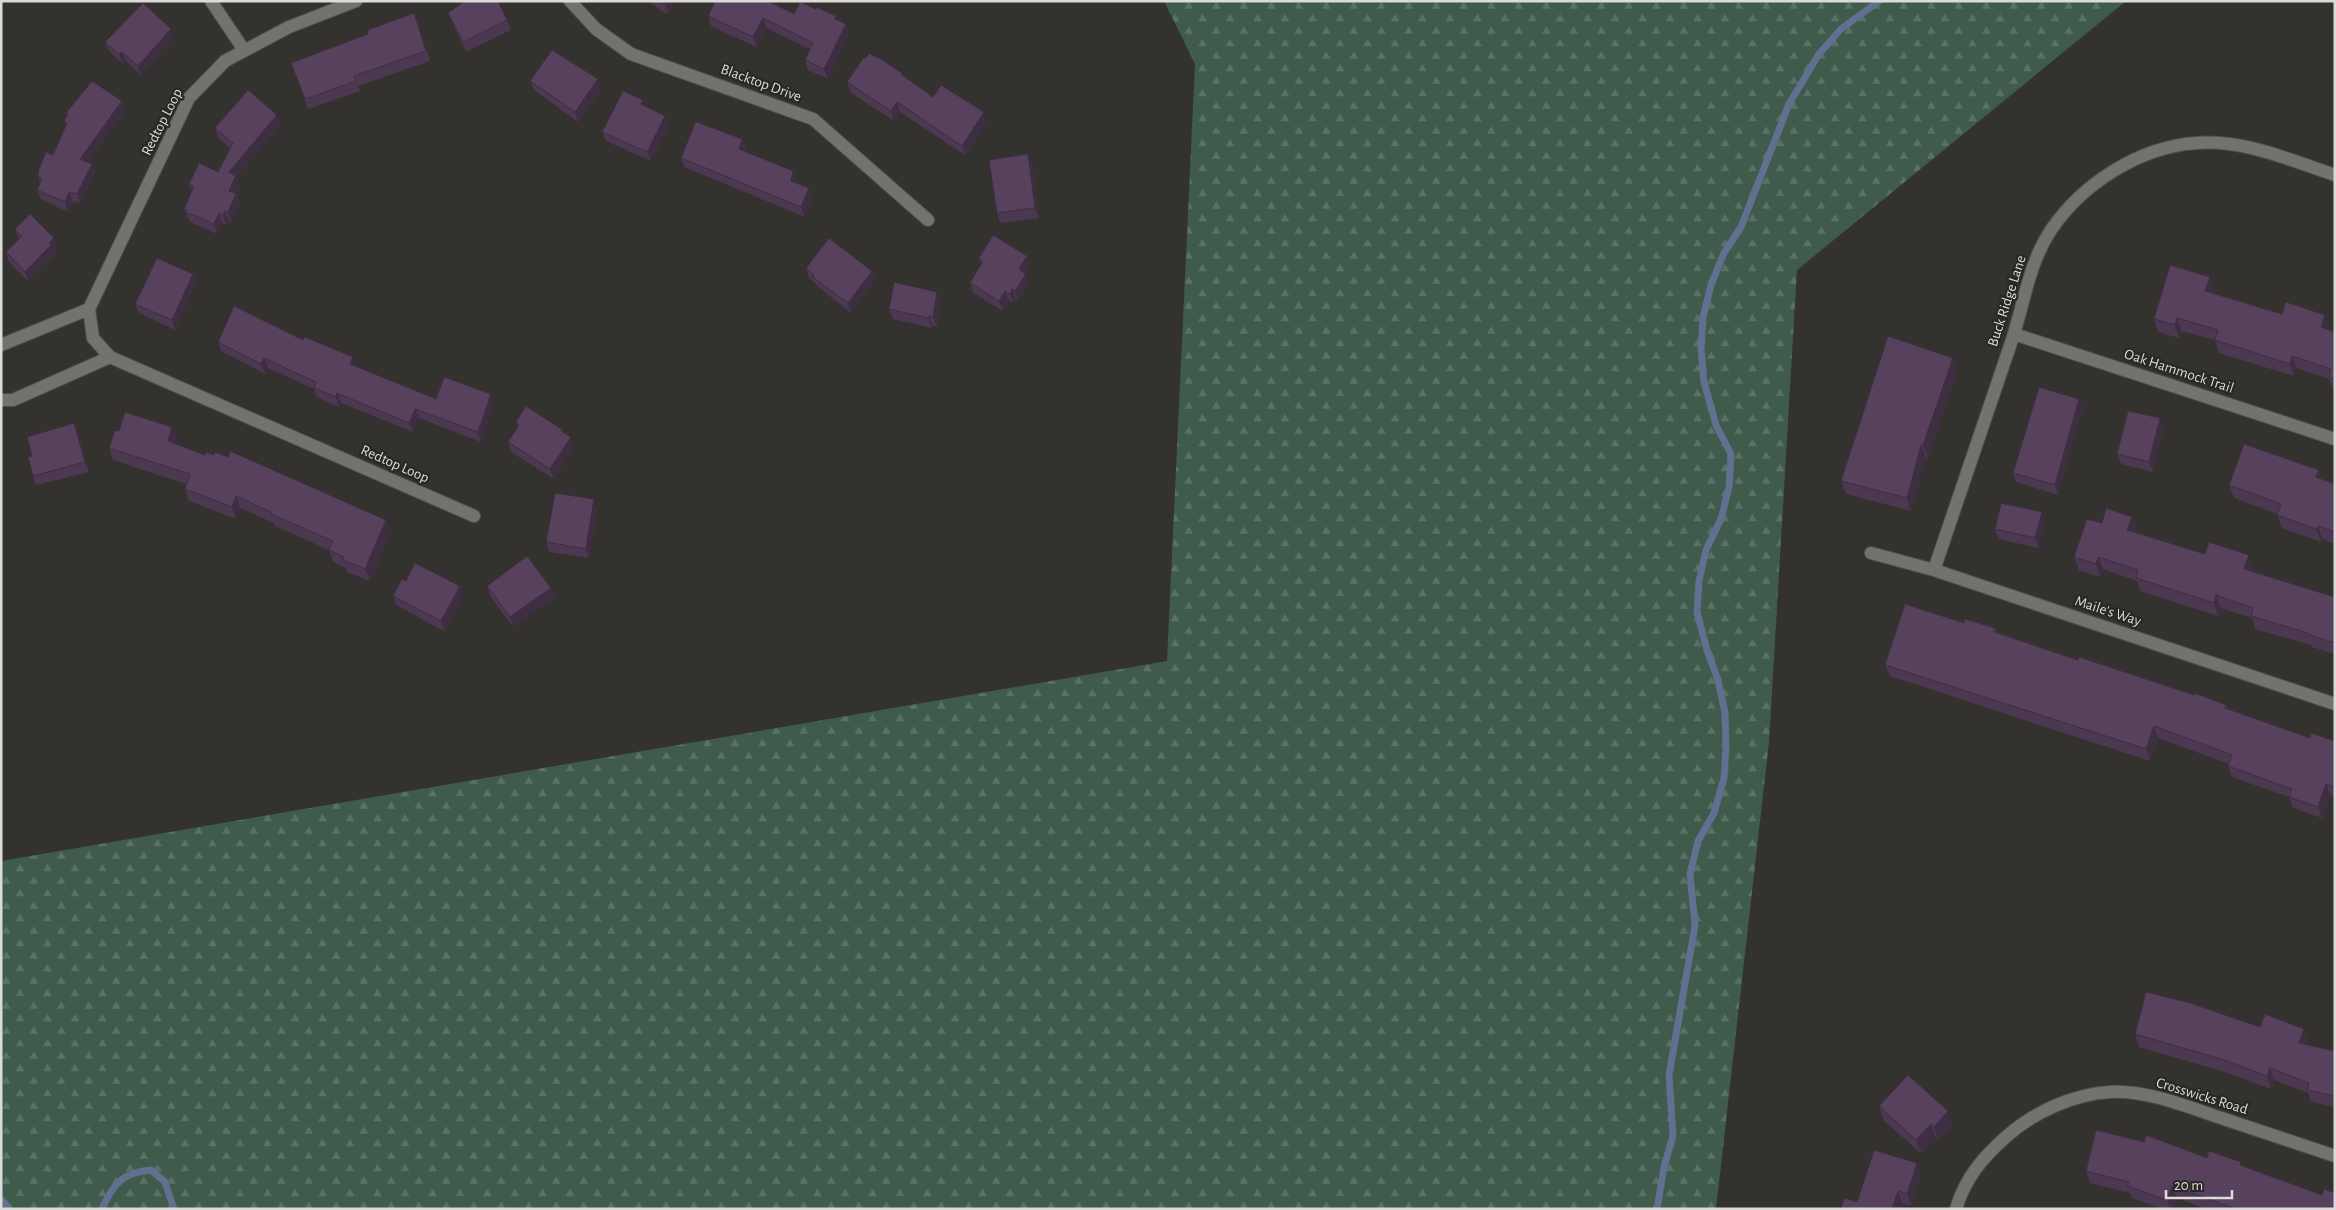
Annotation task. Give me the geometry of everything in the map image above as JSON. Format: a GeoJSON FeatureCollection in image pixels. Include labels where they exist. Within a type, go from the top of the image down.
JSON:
{"type":"FeatureCollection","features":[{"type":"Feature","properties":{"kind":"street"},"geometry":{"type":"LineString","coordinates":[[211,1],[244,50]]}},
{"type":"Feature","properties":{"kind":"street","name":"Redtop Loop"},"geometry":{"type":"LineString","coordinates":[[356,1],[289,27],[225,61],[190,98],[88,310],[93,338],[110,357],[474,516]]}},
{"type":"Feature","properties":{"kind":"street","name":"Blacktop Drive"},"geometry":{"type":"LineString","coordinates":[[570,1],[596,29],[631,54],[813,119],[928,220]]}},
{"type":"Feature","properties":{"kind":"street","name":"Buck Ridge Lane"},"geometry":{"type":"LineString","coordinates":[[1934,570],[2014,334],[2035,263],[2051,230],[2088,188],[2121,167],[2153,152],[2195,143],[2236,144],[2335,175]]}},
{"type":"Feature","properties":{"kind":"street"},"geometry":{"type":"LineString","coordinates":[[1,344],[88,310]]}},
{"type":"Feature","properties":{"kind":"street","name":"Oak Hammock Trail"},"geometry":{"type":"LineString","coordinates":[[2014,334],[2335,439]]}},
{"type":"Feature","properties":{"kind":"street"},"geometry":{"type":"LineString","coordinates":[[1,400],[13,400],[110,357]]}},
{"type":"Feature","properties":{"kind":"street","name":"Maile's Way"},"geometry":{"type":"LineString","coordinates":[[1871,553],[1934,570],[2335,704]]}},
{"type":"Feature","properties":{"kind":"street","name":"Crosswicks Road"},"geometry":{"type":"LineString","coordinates":[[1956,1209],[1961,1190],[1985,1156],[2016,1129],[2049,1108],[2084,1097],[2110,1092],[2143,1095],[2183,1105],[2335,1156]]}},
{"type":"Feature","properties":{"kind":"green space"},"geometry":{"type":"Polygon","coordinates":[[[1164,1],[2126,1],[1797,270],[1769,742],[1716,1209],[1,1209],[1,861],[1167,661],[1195,64],[1164,1]]]}},
{"type":"Feature","properties":{"kind":"building"},"geometry":{"type":"Polygon","coordinates":[[[465,1],[498,1],[507,20],[463,42],[448,13],[465,1]]]}},
{"type":"Feature","properties":{"kind":"building"},"geometry":{"type":"Polygon","coordinates":[[[715,1],[768,1],[794,14],[800,2],[816,9],[817,7],[836,16],[835,19],[846,24],[824,69],[805,60],[813,43],[763,18],[753,37],[708,16],[715,1]]]}},
{"type":"Feature","properties":{"kind":"building"},"geometry":{"type":"Polygon","coordinates":[[[143,3],[171,29],[138,66],[122,52],[119,54],[105,42],[143,3]]]}},
{"type":"Feature","properties":{"kind":"building"},"geometry":{"type":"Polygon","coordinates":[[[414,13],[426,51],[354,76],[356,81],[305,99],[291,63],[368,34],[368,30],[414,13]]]}},
{"type":"Feature","properties":{"kind":"building"},"geometry":{"type":"Polygon","coordinates":[[[552,50],[598,79],[575,112],[530,81],[552,50]]]}},
{"type":"Feature","properties":{"kind":"building"},"geometry":{"type":"Polygon","coordinates":[[[869,53],[902,73],[933,97],[941,85],[984,112],[962,146],[897,102],[891,111],[847,82],[864,57],[866,58],[869,53]]]}},
{"type":"Feature","properties":{"kind":"building"},"geometry":{"type":"Polygon","coordinates":[[[92,81],[122,101],[80,159],[92,164],[77,194],[69,192],[65,202],[37,190],[42,179],[38,176],[38,172],[46,152],[53,155],[67,123],[64,121],[68,114],[66,113],[92,81]]]}},
{"type":"Feature","properties":{"kind":"building"},"geometry":{"type":"Polygon","coordinates":[[[248,90],[277,115],[229,172],[236,176],[229,191],[236,194],[228,212],[225,211],[223,215],[219,213],[214,224],[186,212],[187,210],[184,209],[194,186],[189,184],[199,163],[218,172],[233,143],[215,128],[248,90]]]}},
{"type":"Feature","properties":{"kind":"building"},"geometry":{"type":"Polygon","coordinates":[[[623,91],[643,100],[641,104],[665,116],[647,152],[602,132],[623,91]]]}},
{"type":"Feature","properties":{"kind":"building"},"geometry":{"type":"Polygon","coordinates":[[[697,122],[742,139],[739,149],[793,171],[791,181],[809,188],[801,207],[681,158],[697,122]]]}},
{"type":"Feature","properties":{"kind":"building"},"geometry":{"type":"Polygon","coordinates":[[[1028,154],[1035,208],[997,213],[989,160],[1028,154]]]}},
{"type":"Feature","properties":{"kind":"building"},"geometry":{"type":"Polygon","coordinates":[[[30,214],[54,238],[49,243],[51,245],[25,272],[6,252],[22,236],[15,229],[30,214]]]}},
{"type":"Feature","properties":{"kind":"building"},"geometry":{"type":"Polygon","coordinates":[[[993,235],[1027,256],[1019,269],[1026,274],[1015,291],[1012,289],[1010,294],[1005,291],[999,301],[970,283],[983,261],[979,258],[993,235]]]}},
{"type":"Feature","properties":{"kind":"building"},"geometry":{"type":"Polygon","coordinates":[[[829,238],[872,271],[848,303],[813,277],[814,275],[806,268],[829,238]]]}},
{"type":"Feature","properties":{"kind":"building"},"geometry":{"type":"Polygon","coordinates":[[[157,258],[193,274],[172,320],[135,304],[157,258]]]}},
{"type":"Feature","properties":{"kind":"building"},"geometry":{"type":"Polygon","coordinates":[[[2170,265],[2210,277],[2205,291],[2282,314],[2286,302],[2325,315],[2321,327],[2335,332],[2335,379],[2329,377],[2331,369],[2292,356],[2290,364],[2215,340],[2218,330],[2177,318],[2175,325],[2154,319],[2170,265]]]}},
{"type":"Feature","properties":{"kind":"building"},"geometry":{"type":"Polygon","coordinates":[[[894,282],[937,292],[933,317],[929,316],[928,318],[889,309],[894,282]]]}},
{"type":"Feature","properties":{"kind":"building"},"geometry":{"type":"Polygon","coordinates":[[[234,306],[303,340],[305,337],[353,357],[350,364],[436,399],[444,377],[491,394],[478,432],[415,409],[409,423],[337,393],[336,397],[314,388],[316,382],[264,358],[261,364],[218,342],[234,306]]]}},
{"type":"Feature","properties":{"kind":"building"},"geometry":{"type":"Polygon","coordinates":[[[1888,336],[1953,358],[1923,445],[1921,445],[1907,498],[1841,481],[1888,336]]]}},
{"type":"Feature","properties":{"kind":"building"},"geometry":{"type":"Polygon","coordinates":[[[2039,387],[2079,399],[2055,485],[2013,473],[2039,387]]]}},
{"type":"Feature","properties":{"kind":"building"},"geometry":{"type":"Polygon","coordinates":[[[526,406],[571,437],[550,469],[508,442],[519,425],[516,422],[526,406]]]}},
{"type":"Feature","properties":{"kind":"building"},"geometry":{"type":"Polygon","coordinates":[[[2128,411],[2160,418],[2149,462],[2117,454],[2128,411]]]}},
{"type":"Feature","properties":{"kind":"building"},"geometry":{"type":"Polygon","coordinates":[[[125,412],[172,427],[168,441],[205,455],[206,452],[214,455],[215,452],[228,457],[230,451],[386,520],[365,569],[343,560],[344,557],[329,550],[333,541],[271,514],[271,512],[236,496],[232,507],[185,489],[190,474],[109,448],[115,430],[119,431],[125,412]]]}},
{"type":"Feature","properties":{"kind":"building"},"geometry":{"type":"Polygon","coordinates":[[[74,423],[85,462],[33,476],[28,457],[32,456],[27,437],[74,423]]]}},
{"type":"Feature","properties":{"kind":"building"},"geometry":{"type":"Polygon","coordinates":[[[2244,444],[2319,470],[2316,477],[2335,484],[2335,532],[2318,526],[2316,529],[2277,515],[2281,504],[2229,485],[2244,444]]]}},
{"type":"Feature","properties":{"kind":"building"},"geometry":{"type":"Polygon","coordinates":[[[555,493],[594,499],[586,549],[546,542],[555,493]]]}},
{"type":"Feature","properties":{"kind":"building"},"geometry":{"type":"Polygon","coordinates":[[[2001,503],[2042,512],[2035,538],[1995,529],[2001,503]]]}},
{"type":"Feature","properties":{"kind":"building"},"geometry":{"type":"Polygon","coordinates":[[[2106,508],[2132,517],[2127,530],[2205,554],[2209,542],[2249,555],[2244,569],[2335,597],[2335,643],[2251,616],[2253,608],[2216,595],[2214,603],[2136,578],[2138,570],[2098,557],[2096,564],[2074,557],[2087,519],[2102,523],[2106,508]]]}},
{"type":"Feature","properties":{"kind":"building"},"geometry":{"type":"Polygon","coordinates":[[[527,556],[551,588],[510,617],[487,586],[527,556]]]}},
{"type":"Feature","properties":{"kind":"building"},"geometry":{"type":"Polygon","coordinates":[[[415,563],[460,586],[441,621],[393,596],[402,579],[406,581],[415,563]]]}},
{"type":"Feature","properties":{"kind":"building"},"geometry":{"type":"Polygon","coordinates":[[[1905,604],[1964,623],[1965,619],[1995,628],[1994,632],[2078,660],[2079,657],[2194,695],[2195,693],[2226,705],[2225,708],[2310,738],[2311,733],[2335,741],[2335,787],[2326,784],[2318,807],[2289,797],[2292,789],[2228,766],[2232,755],[2154,726],[2146,749],[1885,665],[1905,604]]]}},
{"type":"Feature","properties":{"kind":"building"},"geometry":{"type":"Polygon","coordinates":[[[2146,992],[2190,1003],[2260,1027],[2265,1014],[2304,1029],[2299,1043],[2335,1051],[2335,1096],[2307,1090],[2309,1083],[2270,1068],[2267,1076],[2224,1060],[2135,1034],[2146,992]]]}},
{"type":"Feature","properties":{"kind":"building"},"geometry":{"type":"Polygon","coordinates":[[[1908,1075],[1948,1111],[1934,1127],[1931,1124],[1916,1140],[1879,1106],[1908,1075]]]}},
{"type":"Feature","properties":{"kind":"building"},"geometry":{"type":"Polygon","coordinates":[[[2096,1130],[2144,1142],[2146,1135],[2207,1158],[2209,1151],[2241,1162],[2240,1165],[2322,1195],[2324,1189],[2335,1193],[2335,1209],[2236,1209],[2172,1186],[2167,1200],[2127,1186],[2129,1182],[2086,1171],[2096,1130]]]}},
{"type":"Feature","properties":{"kind":"building"},"geometry":{"type":"Polygon","coordinates":[[[1874,1150],[1917,1163],[1907,1194],[1898,1191],[1892,1209],[1841,1209],[1844,1198],[1857,1202],[1874,1150]]]}},
{"type":"Feature","properties":{"kind":"waterway"},"geometry":{"type":"LineString","coordinates":[[1657,1209],[1664,1167],[1673,1136],[1669,1075],[1695,926],[1690,874],[1698,841],[1714,813],[1724,778],[1726,747],[1725,713],[1718,680],[1707,650],[1697,612],[1699,581],[1706,550],[1721,519],[1729,487],[1731,454],[1716,425],[1704,382],[1701,349],[1703,317],[1711,285],[1724,253],[1741,227],[1789,104],[1819,54],[1841,29],[1879,1]]}},
{"type":"Feature","properties":{"kind":"waterway"},"geometry":{"type":"LineString","coordinates":[[102,1209],[110,1193],[120,1181],[133,1173],[151,1170],[165,1182],[174,1209]]}},
{"type":"Feature","properties":{"kind":"waterway"},"geometry":{"type":"LineString","coordinates":[[1,1199],[10,1209]]}}]}
